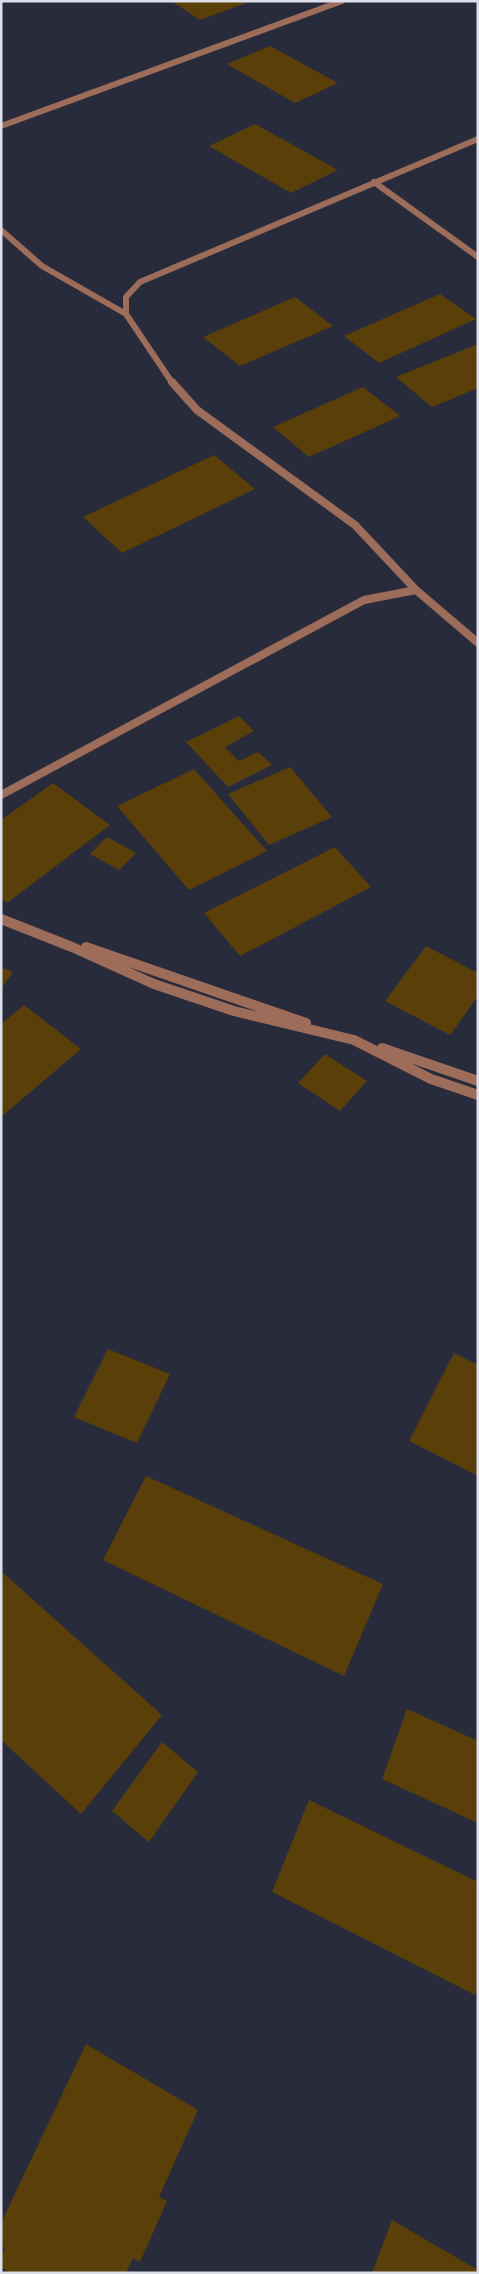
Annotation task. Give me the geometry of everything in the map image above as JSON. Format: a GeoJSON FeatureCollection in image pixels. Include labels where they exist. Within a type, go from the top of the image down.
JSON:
{"type":"FeatureCollection","features":[{"type":"Feature","properties":{"kind":"street"},"geometry":{"type":"LineString","coordinates":[[1,126],[342,1]]}},
{"type":"Feature","properties":{"kind":"street"},"geometry":{"type":"LineString","coordinates":[[126,314],[126,297],[140,282],[478,139]]}},
{"type":"Feature","properties":{"kind":"street"},"geometry":{"type":"LineString","coordinates":[[374,182],[478,257]]}},
{"type":"Feature","properties":{"kind":"street"},"geometry":{"type":"LineString","coordinates":[[1,230],[42,266],[126,314],[175,387],[197,410],[355,525],[416,590],[478,643]]}},
{"type":"Feature","properties":{"kind":"street"},"geometry":{"type":"LineString","coordinates":[[1,795],[364,600],[416,590]]}},
{"type":"Feature","properties":{"kind":"street"},"geometry":{"type":"LineString","coordinates":[[1,919],[478,1081]]}},
{"type":"Feature","properties":{"kind":"street"},"geometry":{"type":"LineString","coordinates":[[1,919],[72,947],[154,984],[234,1011],[354,1040],[431,1079],[478,1095]]}},
{"type":"Feature","properties":{"kind":"building"},"geometry":{"type":"Polygon","coordinates":[[[171,1],[244,1],[246,3],[200,20],[171,1]]]}},
{"type":"Feature","properties":{"kind":"building"},"geometry":{"type":"Polygon","coordinates":[[[270,46],[338,83],[295,103],[227,64],[270,46]]]}},
{"type":"Feature","properties":{"kind":"building"},"geometry":{"type":"Polygon","coordinates":[[[255,124],[338,170],[291,193],[209,146],[255,124]]]}},
{"type":"Feature","properties":{"kind":"building"},"geometry":{"type":"Polygon","coordinates":[[[440,294],[476,319],[379,363],[344,336],[440,294]]]}},
{"type":"Feature","properties":{"kind":"building"},"geometry":{"type":"Polygon","coordinates":[[[295,297],[333,326],[240,366],[203,337],[295,297]]]}},
{"type":"Feature","properties":{"kind":"building"},"geometry":{"type":"Polygon","coordinates":[[[478,344],[478,388],[432,407],[396,377],[478,344]]]}},
{"type":"Feature","properties":{"kind":"building"},"geometry":{"type":"Polygon","coordinates":[[[363,387],[400,416],[309,457],[273,427],[363,387]]]}},
{"type":"Feature","properties":{"kind":"building"},"geometry":{"type":"Polygon","coordinates":[[[214,455],[255,489],[122,553],[83,517],[214,455]]]}},
{"type":"Feature","properties":{"kind":"building"},"geometry":{"type":"Polygon","coordinates":[[[239,716],[254,731],[225,747],[239,761],[258,752],[272,765],[228,787],[186,742],[239,716]]]}},
{"type":"Feature","properties":{"kind":"building"},"geometry":{"type":"Polygon","coordinates":[[[290,767],[332,817],[269,845],[228,794],[290,767]]]}},
{"type":"Feature","properties":{"kind":"building"},"geometry":{"type":"Polygon","coordinates":[[[194,769],[267,851],[189,890],[117,806],[194,769]]]}},
{"type":"Feature","properties":{"kind":"building"},"geometry":{"type":"Polygon","coordinates":[[[53,783],[110,825],[7,903],[1,898],[1,820],[53,783]]]}},
{"type":"Feature","properties":{"kind":"building"},"geometry":{"type":"Polygon","coordinates":[[[107,837],[136,853],[119,870],[90,854],[107,837]]]}},
{"type":"Feature","properties":{"kind":"building"},"geometry":{"type":"Polygon","coordinates":[[[335,847],[371,887],[240,956],[204,913],[335,847]]]}},
{"type":"Feature","properties":{"kind":"building"},"geometry":{"type":"Polygon","coordinates":[[[426,946],[478,973],[478,996],[450,1035],[385,1001],[426,946]]]}},
{"type":"Feature","properties":{"kind":"building"},"geometry":{"type":"Polygon","coordinates":[[[1,967],[13,972],[1,989],[1,967]]]}},
{"type":"Feature","properties":{"kind":"building"},"geometry":{"type":"Polygon","coordinates":[[[24,1005],[81,1049],[1,1117],[1,1024],[24,1005]]]}},
{"type":"Feature","properties":{"kind":"building"},"geometry":{"type":"Polygon","coordinates":[[[325,1054],[367,1081],[340,1111],[298,1083],[325,1054]]]}},
{"type":"Feature","properties":{"kind":"building"},"geometry":{"type":"Polygon","coordinates":[[[108,1349],[170,1374],[137,1443],[74,1417],[108,1349]]]}},
{"type":"Feature","properties":{"kind":"building"},"geometry":{"type":"Polygon","coordinates":[[[454,1353],[478,1365],[478,1476],[409,1441],[454,1353]]]}},
{"type":"Feature","properties":{"kind":"building"},"geometry":{"type":"Polygon","coordinates":[[[146,1476],[383,1584],[344,1676],[103,1560],[146,1476]]]}},
{"type":"Feature","properties":{"kind":"building"},"geometry":{"type":"Polygon","coordinates":[[[1,1571],[162,1715],[81,1814],[1,1740],[1,1571]]]}},
{"type":"Feature","properties":{"kind":"building"},"geometry":{"type":"Polygon","coordinates":[[[407,1709],[478,1741],[478,1823],[382,1779],[407,1709]]]}},
{"type":"Feature","properties":{"kind":"building"},"geometry":{"type":"Polygon","coordinates":[[[162,1742],[198,1772],[149,1842],[112,1811],[162,1742]]]}},
{"type":"Feature","properties":{"kind":"building"},"geometry":{"type":"Polygon","coordinates":[[[309,1800],[478,1882],[478,1988],[475,1995],[272,1892],[309,1800]]]}},
{"type":"Feature","properties":{"kind":"building"},"geometry":{"type":"Polygon","coordinates":[[[86,2044],[198,2110],[159,2197],[167,2201],[140,2262],[133,2258],[126,2273],[10,2273],[1,2267],[1,2256],[5,2248],[1,2246],[1,2223],[86,2044]]]}},
{"type":"Feature","properties":{"kind":"building"},"geometry":{"type":"Polygon","coordinates":[[[392,2220],[478,2270],[478,2273],[372,2273],[392,2220]]]}}]}
